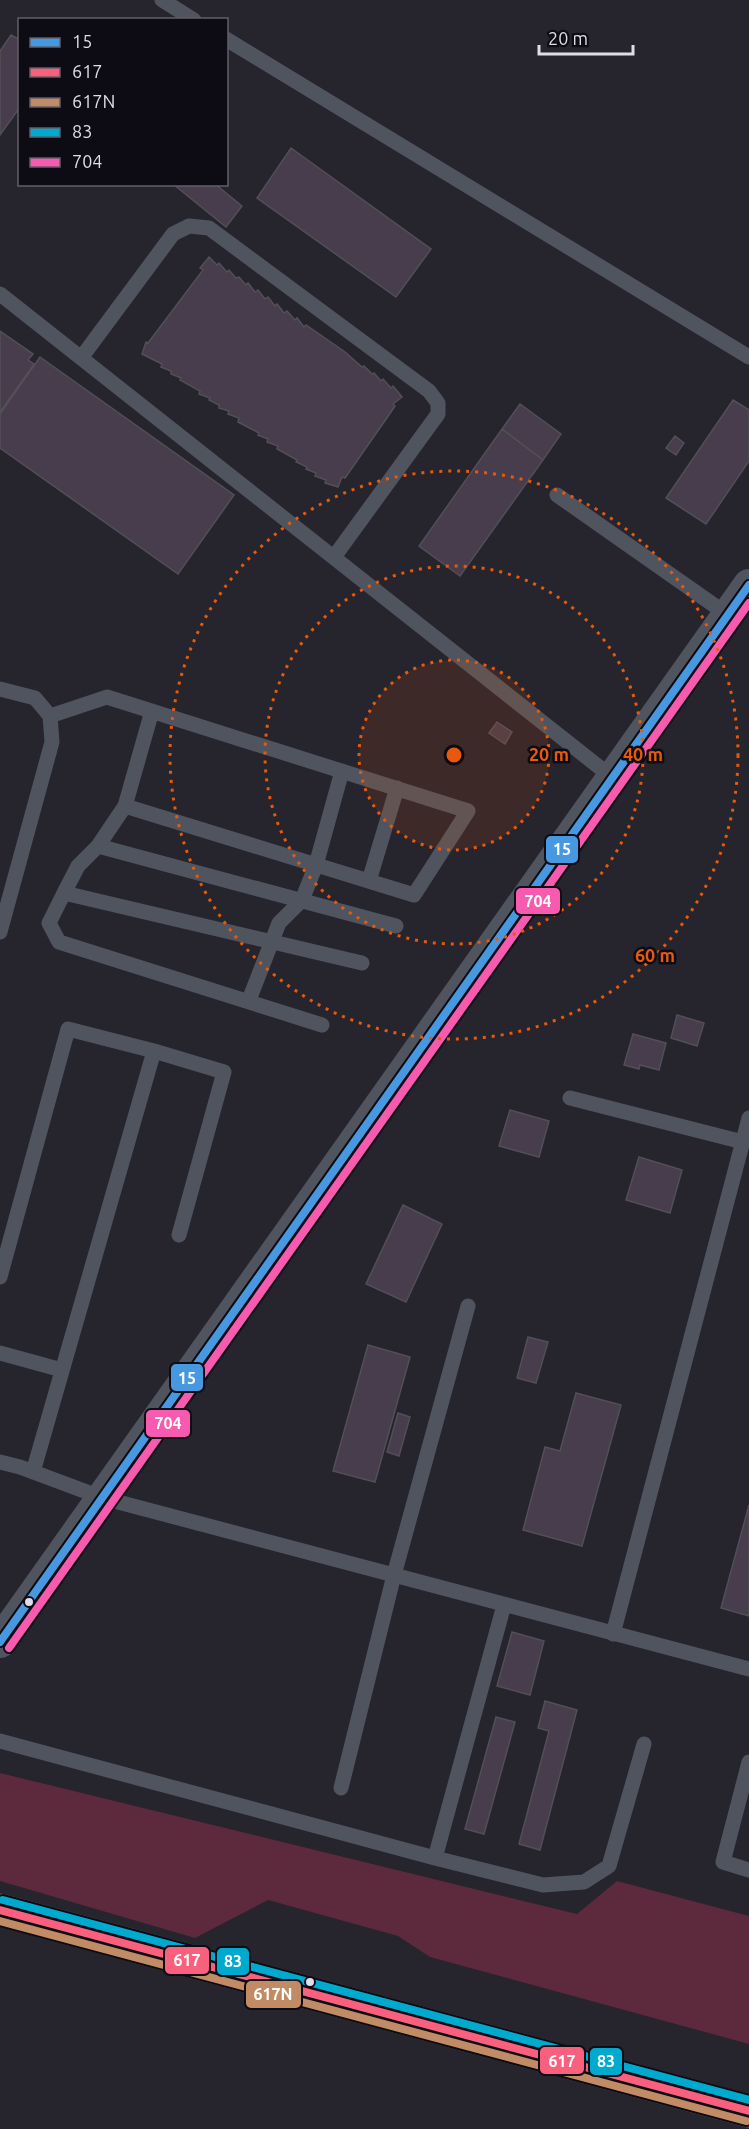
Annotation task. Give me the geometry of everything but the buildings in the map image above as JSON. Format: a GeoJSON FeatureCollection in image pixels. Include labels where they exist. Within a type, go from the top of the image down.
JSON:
{"type":"FeatureCollection","features":[{"type":"Feature","properties":{"kind":"main road"},"geometry":{"type":"LineString","coordinates":[[0,1910],[749,2110]]}},
{"type":"Feature","properties":{"kind":"street"},"geometry":{"type":"LineString","coordinates":[[0,1642],[749,585]]}},
{"type":"Feature","properties":{"kind":"lane"},"geometry":{"type":"LineString","coordinates":[[162,0],[191,18]]}},
{"type":"Feature","properties":{"kind":"lane"},"geometry":{"type":"LineString","coordinates":[[228,40],[749,357]]}},
{"type":"Feature","properties":{"kind":"lane"},"geometry":{"type":"LineString","coordinates":[[81,358],[173,234],[189,226],[209,228],[429,391],[438,403],[438,414],[334,557]]}},
{"type":"Feature","properties":{"kind":"lane"},"geometry":{"type":"LineString","coordinates":[[0,294],[613,778]]}},
{"type":"Feature","properties":{"kind":"lane"},"geometry":{"type":"LineString","coordinates":[[557,495],[728,615]]}},
{"type":"Feature","properties":{"kind":"lane"},"geometry":{"type":"LineString","coordinates":[[0,689],[35,698],[50,716],[52,742],[0,932]]}},
{"type":"Feature","properties":{"kind":"lane"},"geometry":{"type":"LineString","coordinates":[[50,716],[107,697],[468,811],[414,895],[125,806]]}},
{"type":"Feature","properties":{"kind":"lane"},"geometry":{"type":"LineString","coordinates":[[152,711],[125,806],[99,846],[78,867],[50,923],[59,942],[249,1000],[322,1025]]}},
{"type":"Feature","properties":{"kind":"lane"},"geometry":{"type":"LineString","coordinates":[[249,1000],[279,923],[302,900],[316,865],[342,771]]}},
{"type":"Feature","properties":{"kind":"lane"},"geometry":{"type":"LineString","coordinates":[[369,881],[397,788]]}},
{"type":"Feature","properties":{"kind":"lane"},"geometry":{"type":"LineString","coordinates":[[99,846],[396,926]]}},
{"type":"Feature","properties":{"kind":"lane"},"geometry":{"type":"LineString","coordinates":[[64,893],[362,963]]}},
{"type":"Feature","properties":{"kind":"lane"},"geometry":{"type":"LineString","coordinates":[[0,1277],[68,1029],[224,1072],[179,1235]]}},
{"type":"Feature","properties":{"kind":"lane"},"geometry":{"type":"LineString","coordinates":[[33,1472],[154,1052]]}},
{"type":"Feature","properties":{"kind":"lane"},"geometry":{"type":"LineString","coordinates":[[570,1098],[743,1142]]}},
{"type":"Feature","properties":{"kind":"lane"},"geometry":{"type":"LineString","coordinates":[[613,1634],[749,1118]]}},
{"type":"Feature","properties":{"kind":"lane"},"geometry":{"type":"LineString","coordinates":[[340,1788],[394,1575],[468,1306]]}},
{"type":"Feature","properties":{"kind":"lane"},"geometry":{"type":"LineString","coordinates":[[0,1353],[62,1370]]}},
{"type":"Feature","properties":{"kind":"lane"},"geometry":{"type":"LineString","coordinates":[[0,1462],[103,1498],[749,1668]]}},
{"type":"Feature","properties":{"kind":"lane"},"geometry":{"type":"LineString","coordinates":[[435,1858],[504,1605]]}},
{"type":"Feature","properties":{"kind":"lane"},"geometry":{"type":"LineString","coordinates":[[0,1742],[543,1885],[584,1882],[609,1866],[644,1744]]}},
{"type":"Feature","properties":{"kind":"lane"},"geometry":{"type":"LineString","coordinates":[[749,1762],[723,1862],[749,1869]]}},
{"type":"Feature","properties":{"kind":"shaded area"},"geometry":{"type":"Polygon","coordinates":[[[0,1773],[577,1914],[617,1881],[749,1916],[749,2044],[430,1957],[398,1936],[268,1900],[195,1938],[0,1881],[0,1773]]]}},
{"type":"Feature","properties":{"kind":"transit line","name":"15"},"geometry":{"type":"LineString","coordinates":[[0,1642],[749,585]]}},
{"type":"Feature","properties":{"kind":"transit line","name":"704"},"geometry":{"type":"LineString","coordinates":[[9,1648],[749,603]]}},
{"type":"Feature","properties":{"kind":"transit line","name":"83"},"geometry":{"type":"LineString","coordinates":[[3,1900],[749,2100]]}},
{"type":"Feature","properties":{"kind":"transit line","name":"617"},"geometry":{"type":"LineString","coordinates":[[0,1910],[749,2111]]}},
{"type":"Feature","properties":{"kind":"transit line","name":"617N"},"geometry":{"type":"LineString","coordinates":[[0,1921],[746,2121]]}}]}
